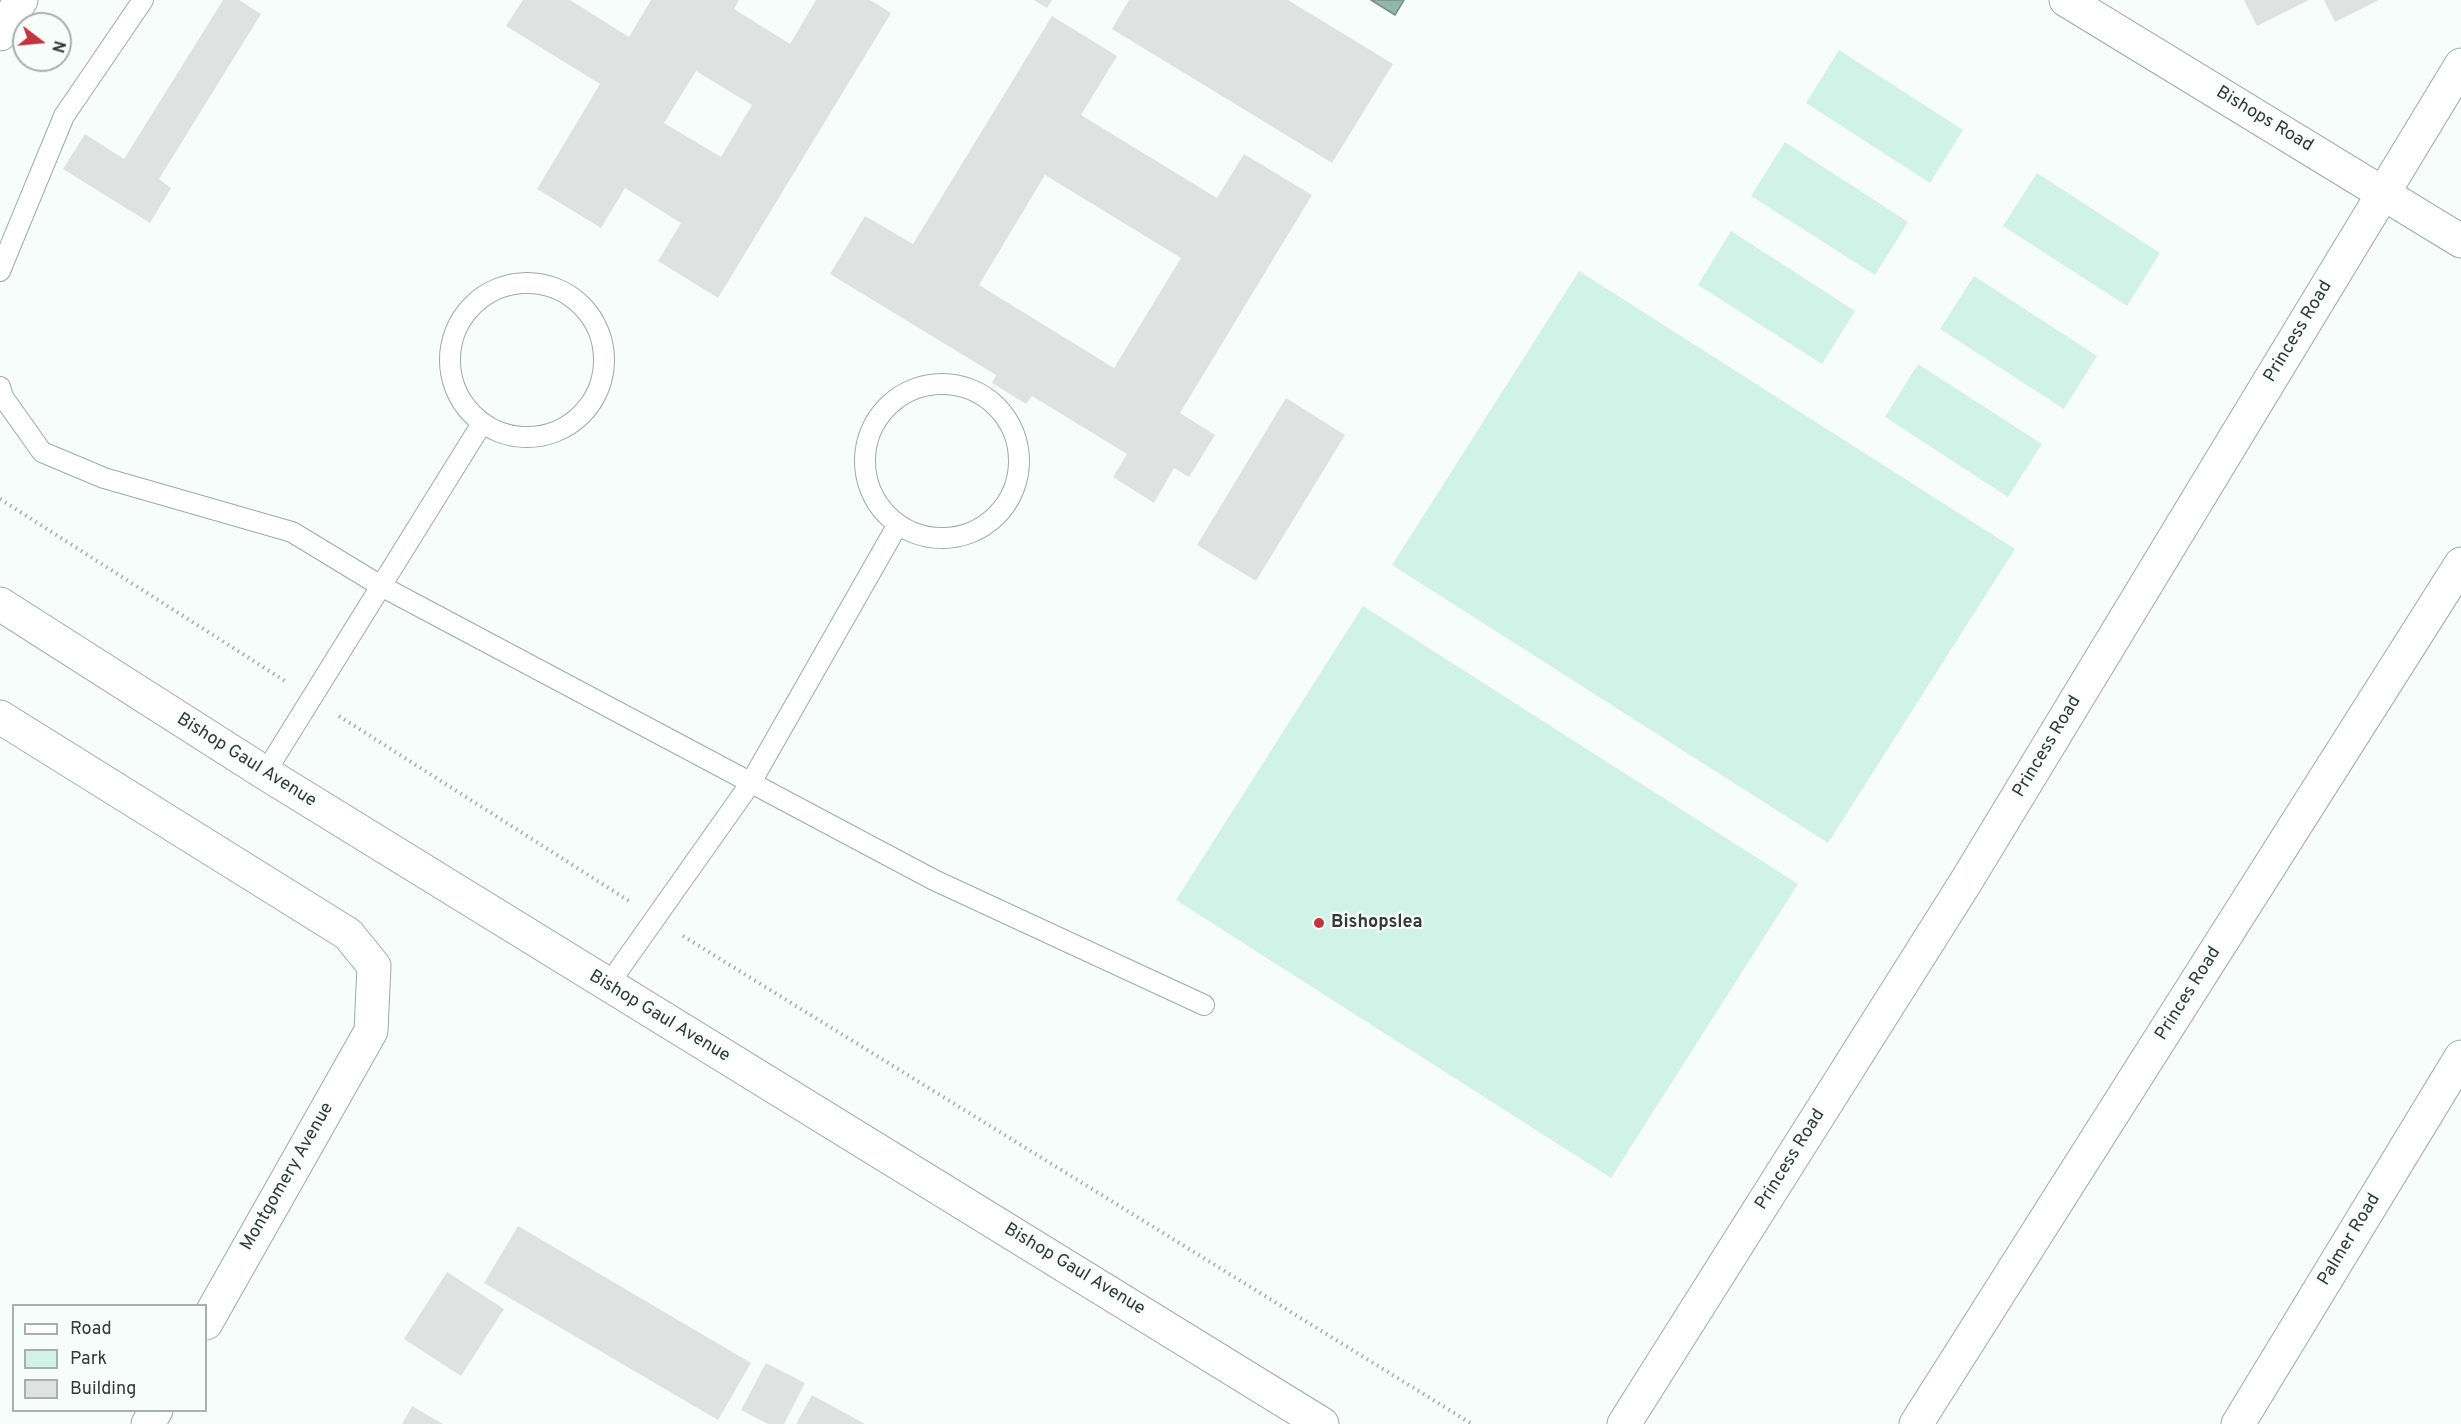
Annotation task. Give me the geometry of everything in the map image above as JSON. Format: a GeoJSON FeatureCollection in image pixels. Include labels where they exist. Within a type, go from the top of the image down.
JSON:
{"type":"FeatureCollection","features":[{"type":"Feature","properties":{"kind":"street"},"geometry":{"type":"LineString","coordinates":[[0,34],[21,0]]}},
{"type":"Feature","properties":{"kind":"street","name":"Bishops Road"},"geometry":{"type":"LineString","coordinates":[[2066,0],[2461,241]]}},
{"type":"Feature","properties":{"kind":"street","name":"Princess Road"},"geometry":{"type":"LineString","coordinates":[[1624,1424],[1967,880],[2461,65]]}},
{"type":"Feature","properties":{"kind":"street","name":"Princes Road"},"geometry":{"type":"LineString","coordinates":[[1916,1424],[2461,564]]}},
{"type":"Feature","properties":{"kind":"street","name":"Bishop Gaul Avenue"},"geometry":{"type":"LineString","coordinates":[[0,604],[265,773],[608,986],[1322,1424]]}},
{"type":"Feature","properties":{"kind":"street","name":"Montgomery Avenue"},"geometry":{"type":"LineString","coordinates":[[0,717],[348,934],[374,966],[371,1031],[207,1321]]}},
{"type":"Feature","properties":{"kind":"street","name":"Palmer Road"},"geometry":{"type":"LineString","coordinates":[[2238,1424],[2461,1057]]}},
{"type":"Feature","properties":{"kind":"lane"},"geometry":{"type":"LineString","coordinates":[[0,271],[64,116],[143,0]]}},
{"type":"Feature","properties":{"kind":"lane"},"geometry":{"type":"LineString","coordinates":[[534,281],[572,295],[599,327],[605,368],[591,406],[560,432],[520,439],[482,425],[456,394],[448,353],[463,314],[494,288],[534,281]]}},
{"type":"Feature","properties":{"kind":"lane"},"geometry":{"type":"LineString","coordinates":[[950,382],[988,397],[1014,428],[1021,469],[1006,507],[975,533],[955,537],[935,540],[897,526],[871,495],[869,485],[864,454],[878,416],[909,389],[919,387],[950,382]]}},
{"type":"Feature","properties":{"kind":"lane"},"geometry":{"type":"LineString","coordinates":[[0,387],[3,397],[42,452],[104,478],[292,532],[381,586],[934,880],[1204,1005]]}},
{"type":"Feature","properties":{"kind":"lane"},"geometry":{"type":"LineString","coordinates":[[265,773],[482,425]]}},
{"type":"Feature","properties":{"kind":"lane"},"geometry":{"type":"LineString","coordinates":[[608,986],[750,784],[897,526]]}},
{"type":"Feature","properties":{"kind":"path"},"geometry":{"type":"LineString","coordinates":[[0,499],[767,990],[1472,1424]]}},
{"type":"Feature","properties":{"kind":"green space"},"geometry":{"type":"Polygon","coordinates":[[[1839,50],[1963,130],[1930,183],[1806,103],[1839,50]]]}},
{"type":"Feature","properties":{"kind":"green space"},"geometry":{"type":"Polygon","coordinates":[[[1785,142],[1908,222],[1875,275],[1751,196],[1785,142]]]}},
{"type":"Feature","properties":{"kind":"green space"},"geometry":{"type":"Polygon","coordinates":[[[2037,173],[2160,253],[2127,306],[2003,226],[2037,173]]]}},
{"type":"Feature","properties":{"kind":"green space"},"geometry":{"type":"Polygon","coordinates":[[[1731,231],[1855,311],[1822,364],[1698,285],[1731,231]]]}},
{"type":"Feature","properties":{"kind":"green space"},"geometry":{"type":"Polygon","coordinates":[[[1579,271],[2015,549],[1828,843],[1392,565],[1579,271]]]}},
{"type":"Feature","properties":{"kind":"green space"},"geometry":{"type":"Polygon","coordinates":[[[1974,276],[2097,356],[2064,409],[1940,329],[1974,276]]]}},
{"type":"Feature","properties":{"kind":"green space"},"geometry":{"type":"Polygon","coordinates":[[[1918,364],[2042,444],[2008,497],[1885,417],[1918,364]]]}},
{"type":"Feature","properties":{"kind":"green space"},"geometry":{"type":"Polygon","coordinates":[[[1363,606],[1798,884],[1611,1178],[1176,900],[1363,606]]]}},
{"type":"Feature","properties":{"kind":"shaded area"},"geometry":{"type":"Polygon","coordinates":[[[1371,0],[1404,0],[1395,15],[1371,0]]]}},
{"type":"Feature","properties":{"kind":"building"},"geometry":{"type":"Polygon","coordinates":[[[223,0],[239,0],[261,14],[159,179],[171,188],[150,223],[63,169],[85,134],[124,159],[223,0]]]}},
{"type":"Feature","properties":{"kind":"building"},"geometry":{"type":"Polygon","coordinates":[[[523,0],[570,0],[629,37],[651,0],[739,0],[734,9],[790,44],[816,0],[870,0],[891,13],[718,298],[658,261],[681,223],[625,188],[601,228],[537,189],[600,84],[506,26],[523,0]],[[696,71],[664,123],[721,157],[752,105],[696,71]]]}},
{"type":"Feature","properties":{"kind":"building"},"geometry":{"type":"Polygon","coordinates":[[[1034,0],[1052,0],[1047,8],[1034,0]]]}},
{"type":"Feature","properties":{"kind":"building"},"geometry":{"type":"Polygon","coordinates":[[[1129,0],[1288,0],[1393,64],[1332,163],[1112,29],[1129,0]]]}},
{"type":"Feature","properties":{"kind":"building"},"geometry":{"type":"Polygon","coordinates":[[[2244,0],[2309,0],[2257,26],[2244,0]]]}},
{"type":"Feature","properties":{"kind":"building"},"geometry":{"type":"Polygon","coordinates":[[[2324,0],[2379,0],[2335,22],[2324,0]]]}},
{"type":"Feature","properties":{"kind":"building"},"geometry":{"type":"Polygon","coordinates":[[[1052,16],[1117,56],[1081,115],[1217,198],[1244,154],[1312,195],[1180,413],[1215,435],[1189,477],[1174,468],[1154,503],[1113,477],[1127,454],[1032,396],[1026,404],[992,383],[996,375],[830,274],[865,216],[913,244],[1052,16]],[[1045,175],[979,285],[1114,368],[1181,258],[1045,175]]]}},
{"type":"Feature","properties":{"kind":"building"},"geometry":{"type":"Polygon","coordinates":[[[1286,398],[1345,435],[1256,581],[1197,545],[1286,398]]]}},
{"type":"Feature","properties":{"kind":"building"},"geometry":{"type":"Polygon","coordinates":[[[518,1226],[751,1363],[718,1420],[484,1283],[518,1226]]]}},
{"type":"Feature","properties":{"kind":"building"},"geometry":{"type":"Polygon","coordinates":[[[447,1272],[504,1309],[461,1376],[404,1339],[447,1272]]]}},
{"type":"Feature","properties":{"kind":"building"},"geometry":{"type":"Polygon","coordinates":[[[766,1363],[805,1383],[784,1424],[768,1424],[741,1410],[766,1363]]]}},
{"type":"Feature","properties":{"kind":"building"},"geometry":{"type":"Polygon","coordinates":[[[812,1395],[865,1424],[796,1424],[812,1395]]]}},
{"type":"Feature","properties":{"kind":"building"},"geometry":{"type":"Polygon","coordinates":[[[412,1406],[443,1424],[402,1424],[412,1406]]]}},
{"type":"Feature","properties":{"kind":"place","name":"Bishopslea"},"geometry":{"type":"Point","coordinates":[1319,923]}}]}
